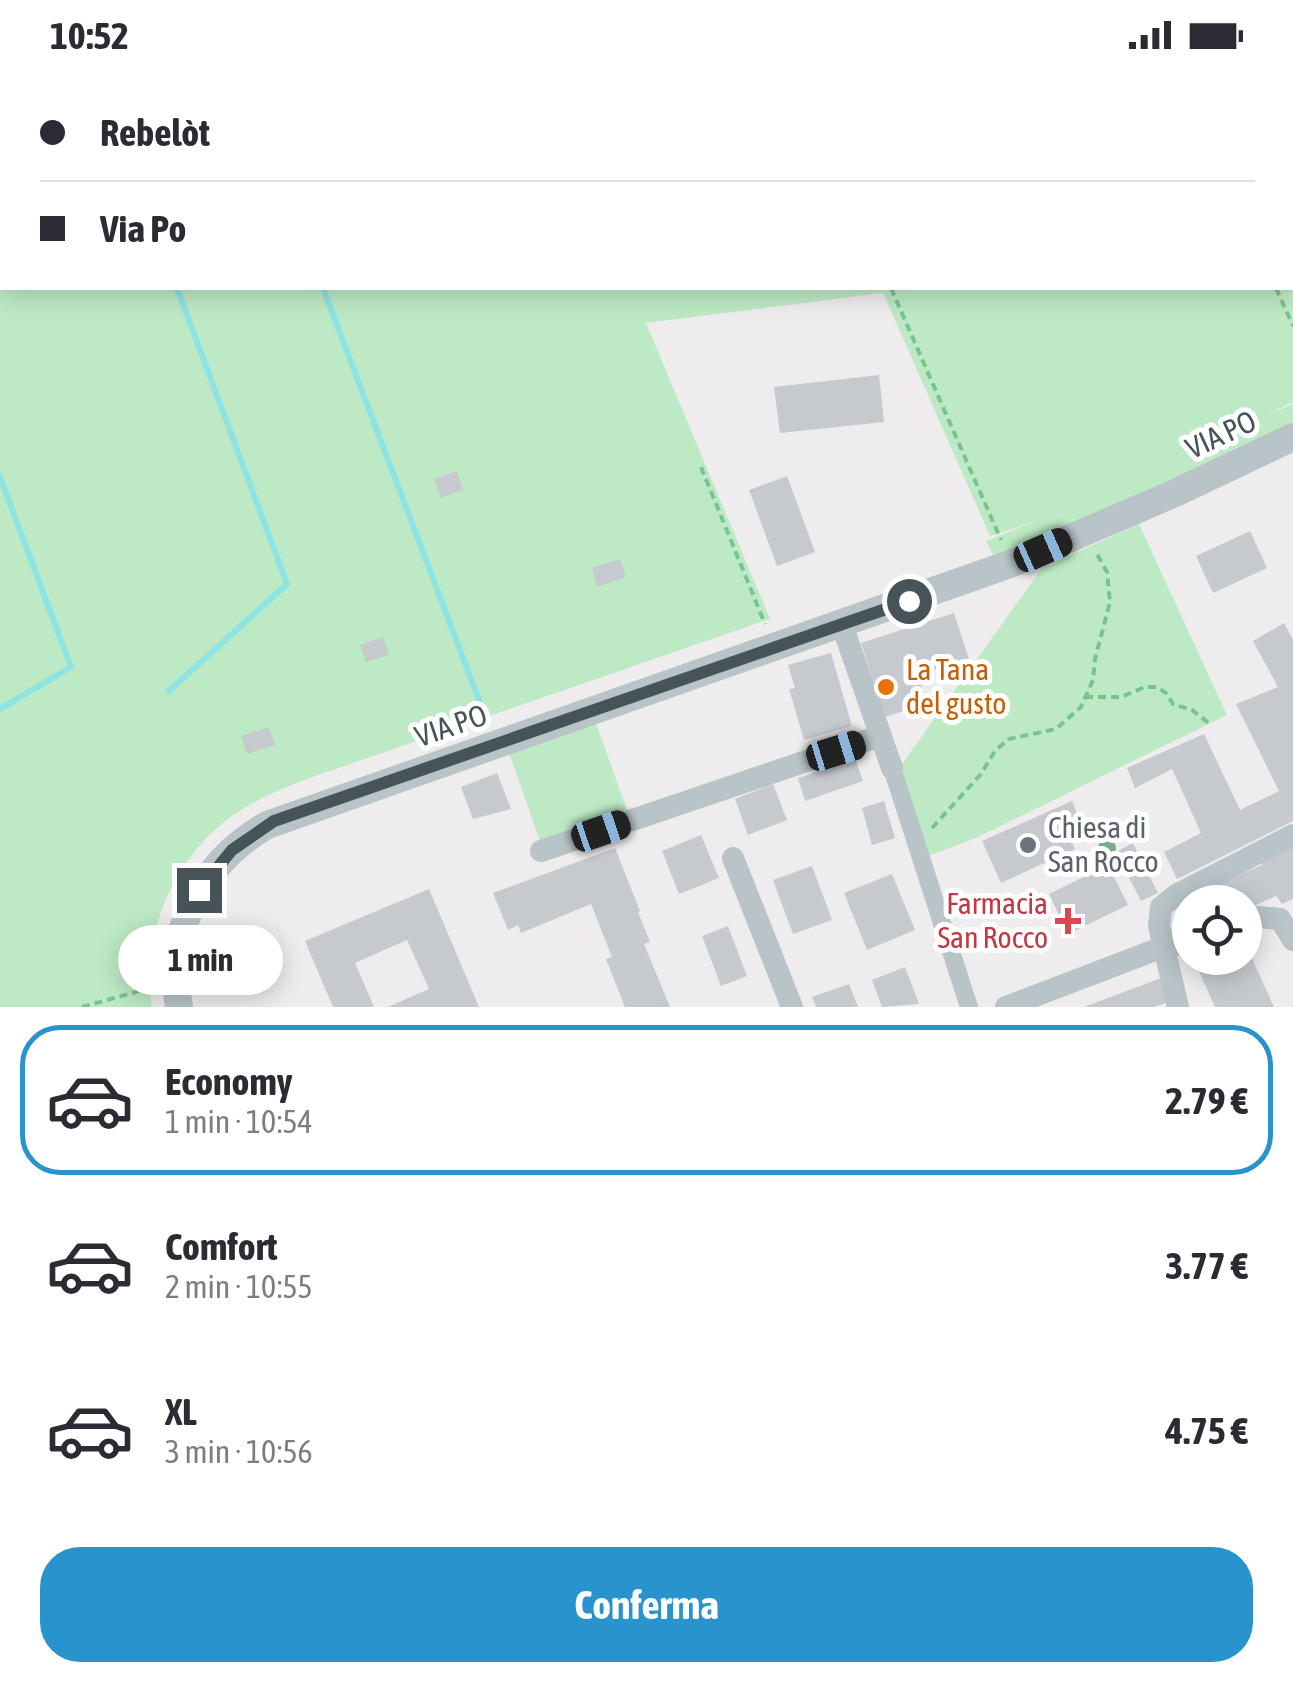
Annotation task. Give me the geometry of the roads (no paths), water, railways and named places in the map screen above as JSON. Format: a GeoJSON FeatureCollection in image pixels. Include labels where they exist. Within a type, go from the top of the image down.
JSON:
{"type":"FeatureCollection","features":[{"type":"Feature","properties":{"kind":"street","name":"VIA PO"},"geometry":{"type":"LineString","coordinates":[[177,996],[181,930],[199,890],[232,850],[266,825],[1010,564],[1293,437]]}},
{"type":"Feature","properties":{"kind":"street"},"geometry":{"type":"LineString","coordinates":[[842,625],[970,1007]]}},
{"type":"Feature","properties":{"kind":"street"},"geometry":{"type":"LineString","coordinates":[[541,851],[880,736]]}},
{"type":"Feature","properties":{"kind":"street"},"geometry":{"type":"LineString","coordinates":[[1178,1007],[1159,922],[1166,902],[1293,835]]}},
{"type":"Feature","properties":{"kind":"street"},"geometry":{"type":"LineString","coordinates":[[732,858],[792,1007]]}},
{"type":"Feature","properties":{"kind":"street"},"geometry":{"type":"LineString","coordinates":[[1262,917],[1280,919],[1293,940]]}},
{"type":"Feature","properties":{"kind":"street"},"geometry":{"type":"LineString","coordinates":[[1006,1007],[1172,945]]}},
{"type":"Feature","properties":{"kind":"street"},"geometry":{"type":"LineString","coordinates":[[1164,947],[1195,1007]]}},
{"type":"Feature","properties":{"kind":"waterway"},"geometry":{"type":"LineString","coordinates":[[169,691],[287,584],[178,290]]}},
{"type":"Feature","properties":{"kind":"waterway"},"geometry":{"type":"LineString","coordinates":[[324,290],[482,708]]}},
{"type":"Feature","properties":{"kind":"waterway"},"geometry":{"type":"LineString","coordinates":[[0,477],[71,667],[0,709]]}},
{"type":"Feature","properties":{"kind":"place","name":"La Tana del gusto"},"geometry":{"type":"Point","coordinates":[886,687]}},
{"type":"Feature","properties":{"kind":"place","name":"Chiesa di San Rocco"},"geometry":{"type":"Point","coordinates":[1028,845]}},
{"type":"Feature","properties":{"kind":"place","name":"Farmacia San Rocco"},"geometry":{"type":"Point","coordinates":[1068,921]}}]}
